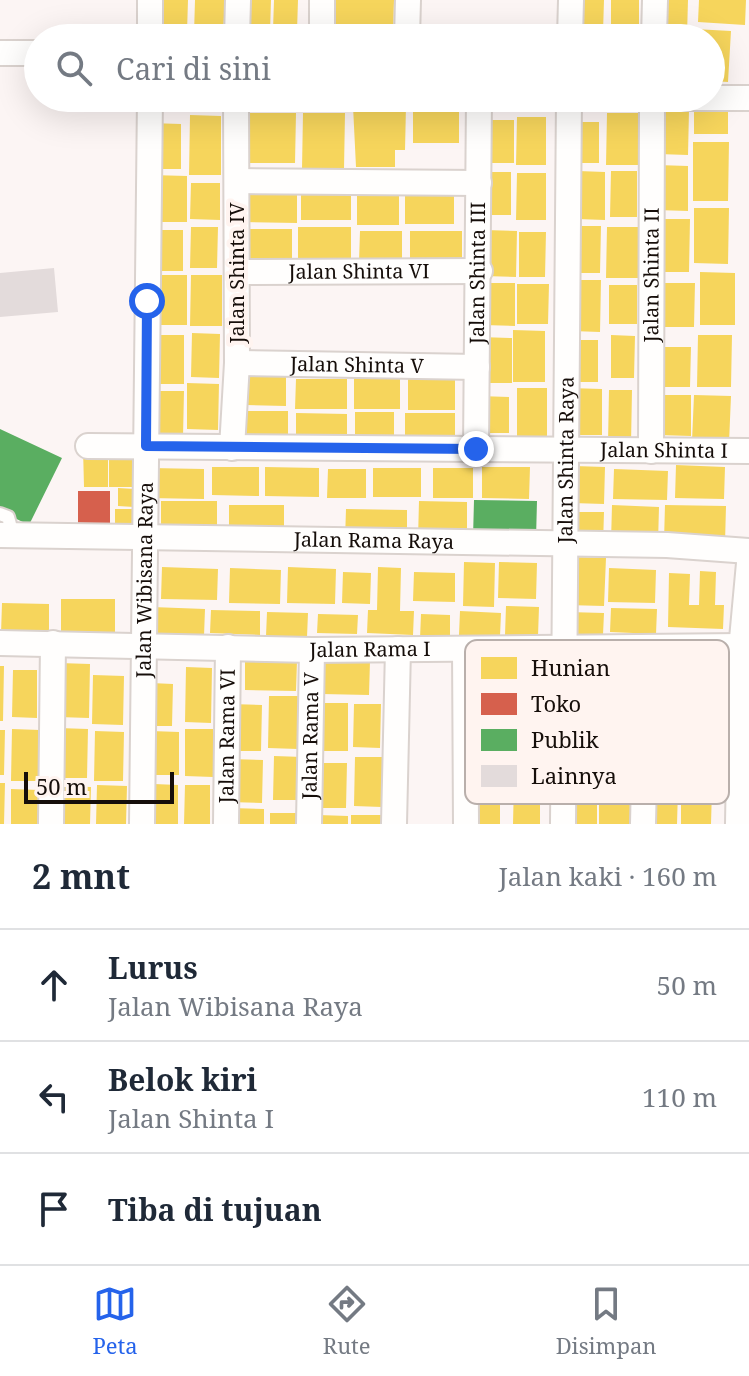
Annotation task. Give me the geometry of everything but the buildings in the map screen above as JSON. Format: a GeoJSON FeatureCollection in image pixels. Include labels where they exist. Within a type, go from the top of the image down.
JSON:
{"type":"FeatureCollection","features":[{"type":"Feature","properties":{"kind":"street"},"geometry":{"type":"LineString","coordinates":[[150,0],[150,24]]}},
{"type":"Feature","properties":{"kind":"street"},"geometry":{"type":"LineString","coordinates":[[237,24],[238,0]]}},
{"type":"Feature","properties":{"kind":"street"},"geometry":{"type":"LineString","coordinates":[[322,0],[322,24]]}},
{"type":"Feature","properties":{"kind":"street"},"geometry":{"type":"LineString","coordinates":[[407,24],[408,0]]}},
{"type":"Feature","properties":{"kind":"street"},"geometry":{"type":"LineString","coordinates":[[570,24],[571,0]]}},
{"type":"Feature","properties":{"kind":"street"},"geometry":{"type":"LineString","coordinates":[[654,24],[655,0]]}},
{"type":"Feature","properties":{"kind":"street"},"geometry":{"type":"LineString","coordinates":[[0,53],[24,53]]}},
{"type":"Feature","properties":{"kind":"street"},"geometry":{"type":"LineString","coordinates":[[725,98],[749,98]]}},
{"type":"Feature","properties":{"kind":"street","name":"Jalan Wibisana Raya"},"geometry":{"type":"LineString","coordinates":[[142,824],[150,112]]}},
{"type":"Feature","properties":{"kind":"street","name":"Jalan Shinta IV"},"geometry":{"type":"LineString","coordinates":[[232,448],[237,363],[236,112]]}},
{"type":"Feature","properties":{"kind":"street","name":"Jalan Shinta III"},"geometry":{"type":"LineString","coordinates":[[476,449],[480,271],[479,112]]}},
{"type":"Feature","properties":{"kind":"street","name":"Jalan Shinta Raya"},"geometry":{"type":"LineString","coordinates":[[563,640],[569,112]]}},
{"type":"Feature","properties":{"kind":"street","name":"Jalan Shinta II"},"geometry":{"type":"LineString","coordinates":[[651,451],[652,112]]}},
{"type":"Feature","properties":{"kind":"street"},"geometry":{"type":"LineString","coordinates":[[238,181],[479,183]]}},
{"type":"Feature","properties":{"kind":"street","name":"Jalan Shinta VI"},"geometry":{"type":"LineString","coordinates":[[237,272],[480,271]]}},
{"type":"Feature","properties":{"kind":"street","name":"Jalan Shinta V"},"geometry":{"type":"LineString","coordinates":[[237,363],[477,367]]}},
{"type":"Feature","properties":{"kind":"street","name":"Jalan Shinta I"},"geometry":{"type":"LineString","coordinates":[[88,446],[749,451]]}},
{"type":"Feature","properties":{"kind":"street","name":"Jalan Rama Raya"},"geometry":{"type":"LineString","coordinates":[[7,535],[667,545],[749,551]]}},
{"type":"Feature","properties":{"kind":"street"},"geometry":{"type":"LineString","coordinates":[[738,824],[741,646],[749,563]]}},
{"type":"Feature","properties":{"kind":"street","name":"Jalan Rama I"},"geometry":{"type":"LineString","coordinates":[[0,643],[312,650],[465,649]]}},
{"type":"Feature","properties":{"kind":"street"},"geometry":{"type":"LineString","coordinates":[[51,824],[53,643]]}},
{"type":"Feature","properties":{"kind":"street","name":"Jalan Rama I"},"geometry":{"type":"LineString","coordinates":[[729,646],[741,646]]}},
{"type":"Feature","properties":{"kind":"street","name":"Jalan Rama VI"},"geometry":{"type":"LineString","coordinates":[[226,824],[228,647]]}},
{"type":"Feature","properties":{"kind":"street"},"geometry":{"type":"LineString","coordinates":[[394,824],[398,649]]}},
{"type":"Feature","properties":{"kind":"street","name":"Jalan Rama V"},"geometry":{"type":"LineString","coordinates":[[309,824],[312,650]]}},
{"type":"Feature","properties":{"kind":"street"},"geometry":{"type":"LineString","coordinates":[[466,804],[466,824]]}},
{"type":"Feature","properties":{"kind":"street"},"geometry":{"type":"LineString","coordinates":[[643,804],[643,824]]}},
{"type":"Feature","properties":{"kind":"lane"},"geometry":{"type":"LineString","coordinates":[[0,514],[8,517],[7,535]]}},
{"type":"Feature","properties":{"kind":"route"},"geometry":{"type":"LineString","coordinates":[[147,301],[146,446],[476,449]]}}]}
